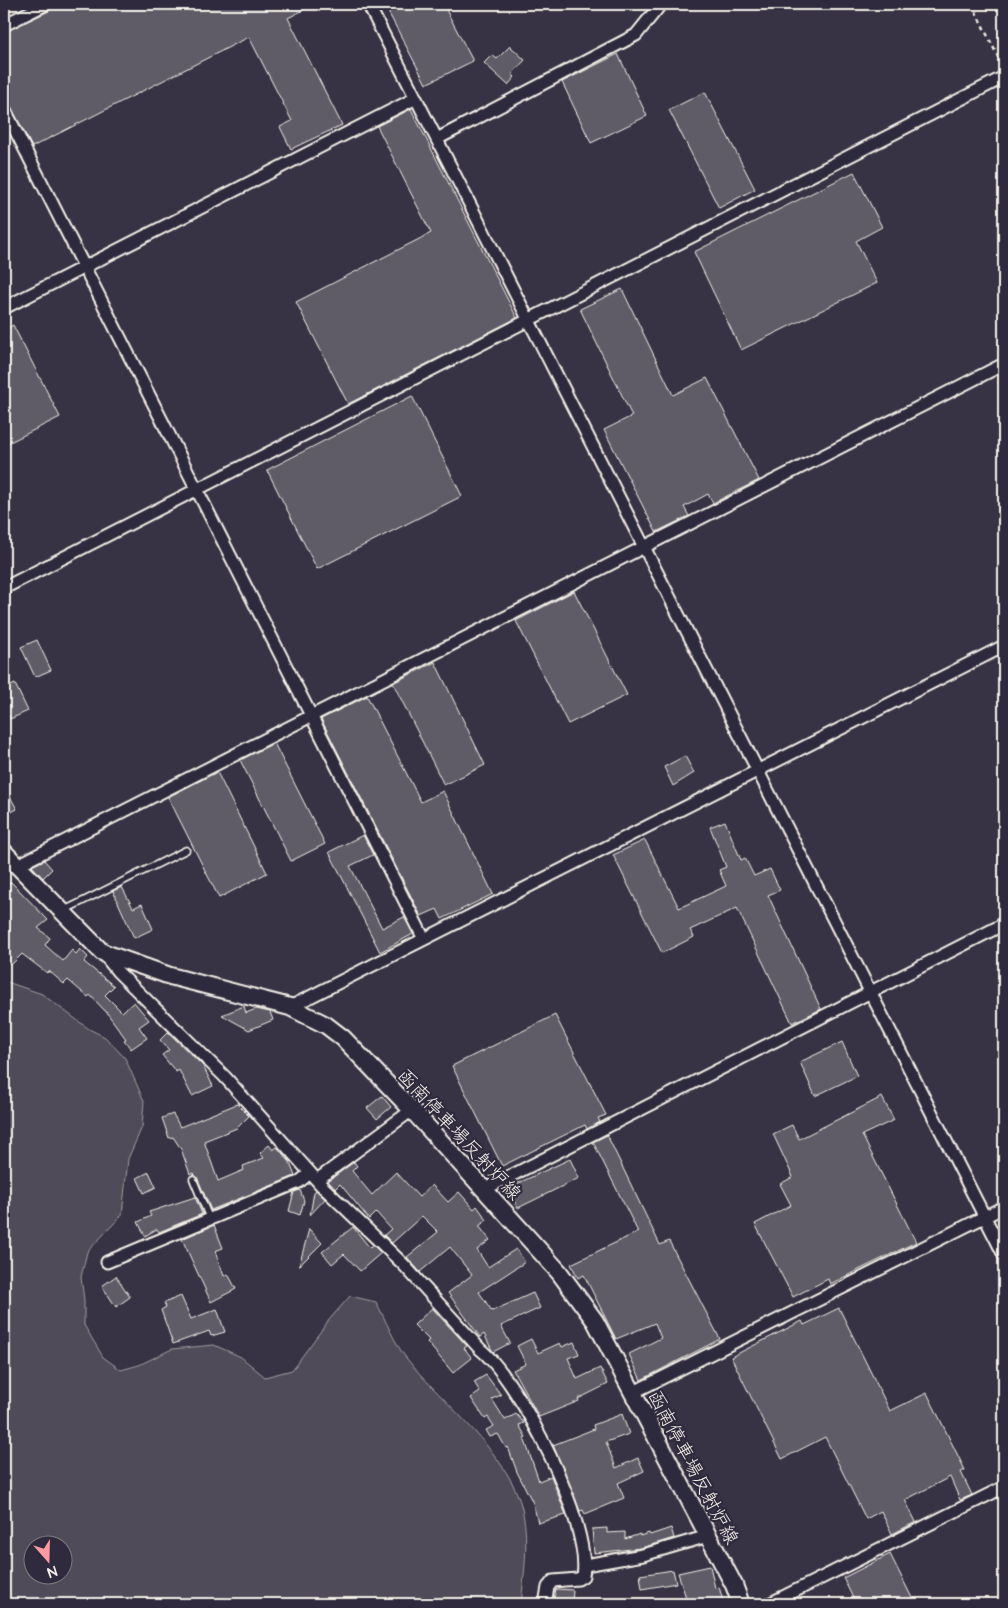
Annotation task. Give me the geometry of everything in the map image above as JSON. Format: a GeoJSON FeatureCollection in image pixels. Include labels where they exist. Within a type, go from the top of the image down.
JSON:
{"type":"FeatureCollection","features":[{"type":"Feature","properties":{"kind":"main road","name":"函南停車場反射炉線"},"geometry":{"type":"LineString","coordinates":[[4,852],[102,952],[170,976],[290,1007],[326,1025],[343,1038],[485,1189],[575,1291],[595,1321],[734,1585],[741,1604]]}},
{"type":"Feature","properties":{"kind":"street"},"geometry":{"type":"LineString","coordinates":[[4,25],[46,4]]}},
{"type":"Feature","properties":{"kind":"street"},"geometry":{"type":"LineString","coordinates":[[368,4],[1004,1255]]}},
{"type":"Feature","properties":{"kind":"street"},"geometry":{"type":"LineString","coordinates":[[437,139],[636,35],[662,4]]}},
{"type":"Feature","properties":{"kind":"street"},"geometry":{"type":"LineString","coordinates":[[4,588],[1004,77]]}},
{"type":"Feature","properties":{"kind":"street"},"geometry":{"type":"LineString","coordinates":[[4,308],[416,98]]}},
{"type":"Feature","properties":{"kind":"street"},"geometry":{"type":"LineString","coordinates":[[4,108],[424,939]]}},
{"type":"Feature","properties":{"kind":"street"},"geometry":{"type":"LineString","coordinates":[[16,866],[644,545],[1004,364]]}},
{"type":"Feature","properties":{"kind":"street"},"geometry":{"type":"LineString","coordinates":[[290,1007],[1004,646]]}},
{"type":"Feature","properties":{"kind":"street"},"geometry":{"type":"LineString","coordinates":[[485,1189],[1004,924]]}},
{"type":"Feature","properties":{"kind":"street"},"geometry":{"type":"LineString","coordinates":[[102,952],[118,972],[225,1077],[314,1177],[403,1264],[480,1349],[492,1359],[505,1376],[546,1450],[572,1507],[585,1565],[583,1576],[578,1579],[553,1581],[548,1587],[546,1604]]}},
{"type":"Feature","properties":{"kind":"street"},"geometry":{"type":"LineString","coordinates":[[107,1262],[314,1177],[412,1110]]}},
{"type":"Feature","properties":{"kind":"street"},"geometry":{"type":"LineString","coordinates":[[632,1393],[1004,1207]]}},
{"type":"Feature","properties":{"kind":"street"},"geometry":{"type":"LineString","coordinates":[[769,1604],[1004,1487]]}},
{"type":"Feature","properties":{"kind":"street"},"geometry":{"type":"LineString","coordinates":[[585,1565],[643,1555],[708,1536]]}},
{"type":"Feature","properties":{"kind":"lane"},"geometry":{"type":"LineString","coordinates":[[62,912],[186,850]]}},
{"type":"Feature","properties":{"kind":"lane"},"geometry":{"type":"LineString","coordinates":[[192,1179],[210,1220]]}},
{"type":"Feature","properties":{"kind":"path"},"geometry":{"type":"LineString","coordinates":[[972,4],[1004,68]]}},
{"type":"Feature","properties":{"kind":"shaded area"},"geometry":{"type":"Polygon","coordinates":[[[4,981],[42,994],[89,1029],[105,1037],[125,1058],[144,1101],[142,1127],[128,1159],[122,1215],[87,1252],[81,1277],[84,1300],[84,1325],[103,1357],[121,1370],[139,1365],[172,1349],[214,1345],[241,1357],[265,1377],[292,1370],[329,1320],[350,1296],[376,1302],[402,1353],[491,1450],[516,1492],[525,1524],[525,1570],[521,1604],[4,1604],[4,981]]]}},
{"type":"Feature","properties":{"kind":"building"},"geometry":{"type":"Polygon","coordinates":[[[53,4],[315,4],[288,18],[342,125],[291,149],[280,127],[292,121],[249,37],[32,147],[4,94],[4,32],[49,11],[53,4]]]}},
{"type":"Feature","properties":{"kind":"building"},"geometry":{"type":"Polygon","coordinates":[[[384,4],[443,4],[473,61],[426,84],[384,4]]]}},
{"type":"Feature","properties":{"kind":"building"},"geometry":{"type":"Polygon","coordinates":[[[510,46],[525,60],[512,74],[515,77],[508,85],[484,63],[492,55],[497,59],[510,46]]]}},
{"type":"Feature","properties":{"kind":"building"},"geometry":{"type":"Polygon","coordinates":[[[618,54],[647,116],[591,143],[562,82],[618,54]]]}},
{"type":"Feature","properties":{"kind":"building"},"geometry":{"type":"Polygon","coordinates":[[[705,92],[755,189],[719,208],[669,110],[705,92]]]}},
{"type":"Feature","properties":{"kind":"building"},"geometry":{"type":"Polygon","coordinates":[[[411,109],[517,318],[348,404],[296,302],[431,233],[377,126],[411,109]]]}},
{"type":"Feature","properties":{"kind":"building"},"geometry":{"type":"Polygon","coordinates":[[[854,172],[882,227],[856,241],[877,283],[741,350],[694,252],[854,172]]]}},
{"type":"Feature","properties":{"kind":"building"},"geometry":{"type":"Polygon","coordinates":[[[622,289],[673,395],[707,378],[759,480],[713,503],[708,494],[684,507],[689,516],[656,532],[604,430],[632,416],[580,309],[622,289]]]}},
{"type":"Feature","properties":{"kind":"building"},"geometry":{"type":"Polygon","coordinates":[[[13,325],[60,417],[4,445],[4,330],[13,325]]]}},
{"type":"Feature","properties":{"kind":"building"},"geometry":{"type":"Polygon","coordinates":[[[412,396],[462,496],[317,569],[267,470],[412,396]]]}},
{"type":"Feature","properties":{"kind":"building"},"geometry":{"type":"Polygon","coordinates":[[[574,591],[627,695],[568,724],[516,621],[574,591]]]}},
{"type":"Feature","properties":{"kind":"building"},"geometry":{"type":"Polygon","coordinates":[[[37,640],[51,670],[35,677],[21,647],[37,640]]]}},
{"type":"Feature","properties":{"kind":"building"},"geometry":{"type":"Polygon","coordinates":[[[435,662],[485,765],[444,785],[393,683],[435,662]]]}},
{"type":"Feature","properties":{"kind":"building"},"geometry":{"type":"Polygon","coordinates":[[[15,684],[28,711],[10,719],[9,716],[4,718],[4,689],[15,684]]]}},
{"type":"Feature","properties":{"kind":"building"},"geometry":{"type":"Polygon","coordinates":[[[367,696],[421,802],[443,791],[493,894],[442,919],[437,909],[421,916],[321,719],[367,696]]]}},
{"type":"Feature","properties":{"kind":"building"},"geometry":{"type":"Polygon","coordinates":[[[274,743],[325,844],[291,861],[240,760],[274,743]]]}},
{"type":"Feature","properties":{"kind":"building"},"geometry":{"type":"Polygon","coordinates":[[[685,756],[694,773],[673,786],[664,767],[685,756]]]}},
{"type":"Feature","properties":{"kind":"building"},"geometry":{"type":"Polygon","coordinates":[[[217,772],[267,873],[219,898],[168,797],[217,772]]]}},
{"type":"Feature","properties":{"kind":"building"},"geometry":{"type":"Polygon","coordinates":[[[4,786],[17,809],[4,816],[4,786]]]}},
{"type":"Feature","properties":{"kind":"building"},"geometry":{"type":"Polygon","coordinates":[[[725,821],[741,860],[745,858],[754,876],[770,869],[780,890],[768,895],[821,1009],[792,1023],[737,908],[690,930],[694,937],[662,953],[613,855],[645,840],[679,908],[726,886],[719,870],[726,867],[710,827],[725,821]]]}},
{"type":"Feature","properties":{"kind":"building"},"geometry":{"type":"Polygon","coordinates":[[[363,835],[373,855],[350,866],[382,928],[404,917],[413,934],[380,952],[329,852],[363,835]]]}},
{"type":"Feature","properties":{"kind":"building"},"geometry":{"type":"Polygon","coordinates":[[[44,860],[52,869],[43,878],[32,866],[44,860]]]}},
{"type":"Feature","properties":{"kind":"building"},"geometry":{"type":"Polygon","coordinates":[[[11,882],[48,920],[38,928],[50,938],[45,945],[63,961],[72,950],[76,954],[80,949],[88,957],[84,962],[114,986],[105,995],[122,1012],[134,1002],[149,1020],[139,1027],[147,1038],[131,1049],[107,1013],[90,995],[88,997],[68,980],[64,984],[49,971],[47,973],[22,954],[11,965],[4,959],[4,889],[11,882]]]}},
{"type":"Feature","properties":{"kind":"building"},"geometry":{"type":"Polygon","coordinates":[[[122,887],[133,908],[142,904],[153,929],[134,938],[113,891],[122,887]]]}},
{"type":"Feature","properties":{"kind":"building"},"geometry":{"type":"Polygon","coordinates":[[[244,1006],[246,1013],[256,1009],[270,1012],[273,1020],[249,1030],[222,1015],[244,1006]]]}},
{"type":"Feature","properties":{"kind":"building"},"geometry":{"type":"Polygon","coordinates":[[[555,1015],[606,1115],[598,1118],[600,1122],[587,1129],[585,1125],[502,1166],[452,1066],[555,1015]]]}},
{"type":"Feature","properties":{"kind":"building"},"geometry":{"type":"Polygon","coordinates":[[[168,1032],[203,1066],[213,1086],[192,1096],[179,1070],[176,1072],[162,1055],[169,1050],[160,1040],[168,1032]]]}},
{"type":"Feature","properties":{"kind":"building"},"geometry":{"type":"Polygon","coordinates":[[[842,1042],[857,1076],[815,1096],[800,1062],[842,1042]]]}},
{"type":"Feature","properties":{"kind":"building"},"geometry":{"type":"Polygon","coordinates":[[[382,1096],[391,1107],[377,1119],[367,1108],[382,1096]]]}},
{"type":"Feature","properties":{"kind":"building"},"geometry":{"type":"Polygon","coordinates":[[[882,1097],[894,1120],[862,1135],[916,1242],[830,1284],[828,1279],[793,1297],[755,1224],[791,1205],[780,1184],[793,1177],[773,1134],[792,1125],[799,1139],[882,1097]]]}},
{"type":"Feature","properties":{"kind":"building"},"geometry":{"type":"Polygon","coordinates":[[[237,1104],[249,1116],[237,1128],[204,1141],[218,1181],[244,1170],[243,1166],[264,1158],[260,1153],[269,1145],[273,1150],[277,1147],[289,1161],[295,1176],[211,1210],[197,1177],[193,1173],[190,1174],[181,1149],[173,1137],[169,1138],[162,1118],[173,1114],[180,1127],[237,1104]]]}},
{"type":"Feature","properties":{"kind":"building"},"geometry":{"type":"Polygon","coordinates":[[[607,1135],[660,1245],[669,1241],[720,1339],[641,1380],[629,1354],[661,1338],[655,1323],[616,1339],[584,1275],[578,1278],[571,1264],[638,1232],[593,1142],[607,1135]]]}},
{"type":"Feature","properties":{"kind":"building"},"geometry":{"type":"Polygon","coordinates":[[[570,1159],[579,1178],[518,1208],[508,1188],[570,1159]]]}},
{"type":"Feature","properties":{"kind":"building"},"geometry":{"type":"Polygon","coordinates":[[[354,1162],[357,1166],[352,1171],[372,1195],[396,1172],[419,1197],[432,1185],[448,1202],[459,1192],[474,1209],[477,1206],[487,1220],[479,1226],[490,1240],[477,1250],[488,1267],[516,1249],[525,1262],[479,1292],[492,1311],[533,1293],[540,1308],[501,1326],[510,1343],[493,1352],[484,1334],[480,1337],[448,1293],[472,1275],[450,1247],[420,1272],[407,1257],[438,1232],[422,1216],[392,1243],[384,1235],[391,1229],[376,1212],[369,1219],[340,1184],[335,1189],[328,1181],[354,1162]]]}},
{"type":"Feature","properties":{"kind":"building"},"geometry":{"type":"Polygon","coordinates":[[[149,1172],[156,1187],[144,1193],[137,1178],[149,1172]]]}},
{"type":"Feature","properties":{"kind":"building"},"geometry":{"type":"Polygon","coordinates":[[[300,1190],[304,1201],[300,1215],[289,1211],[294,1192],[300,1190]]]}},
{"type":"Feature","properties":{"kind":"building"},"geometry":{"type":"Polygon","coordinates":[[[316,1190],[325,1199],[310,1215],[314,1192],[316,1190]]]}},
{"type":"Feature","properties":{"kind":"building"},"geometry":{"type":"Polygon","coordinates":[[[195,1197],[202,1214],[159,1232],[157,1229],[145,1236],[138,1222],[151,1216],[149,1212],[195,1197]]]}},
{"type":"Feature","properties":{"kind":"building"},"geometry":{"type":"Polygon","coordinates":[[[214,1225],[223,1248],[215,1251],[224,1276],[228,1274],[236,1289],[211,1302],[182,1239],[214,1225]]]}},
{"type":"Feature","properties":{"kind":"building"},"geometry":{"type":"Polygon","coordinates":[[[353,1227],[370,1248],[373,1245],[381,1253],[360,1271],[344,1254],[332,1264],[322,1252],[353,1227]]]}},
{"type":"Feature","properties":{"kind":"building"},"geometry":{"type":"Polygon","coordinates":[[[309,1229],[322,1243],[299,1266],[309,1229]]]}},
{"type":"Feature","properties":{"kind":"building"},"geometry":{"type":"Polygon","coordinates":[[[116,1276],[130,1297],[116,1307],[102,1286],[116,1276]]]}},
{"type":"Feature","properties":{"kind":"building"},"geometry":{"type":"Polygon","coordinates":[[[181,1296],[191,1319],[217,1309],[225,1332],[211,1336],[209,1331],[173,1344],[161,1310],[166,1307],[164,1303],[181,1296]]]}},
{"type":"Feature","properties":{"kind":"building"},"geometry":{"type":"Polygon","coordinates":[[[432,1308],[467,1346],[464,1348],[472,1358],[453,1373],[427,1342],[429,1340],[414,1325],[432,1308]]]}},
{"type":"Feature","properties":{"kind":"building"},"geometry":{"type":"Polygon","coordinates":[[[839,1308],[890,1411],[927,1393],[965,1470],[961,1472],[972,1495],[960,1500],[950,1477],[905,1500],[916,1522],[892,1534],[881,1511],[866,1519],[825,1437],[782,1459],[731,1357],[802,1321],[804,1325],[839,1308]]]}},
{"type":"Feature","properties":{"kind":"building"},"geometry":{"type":"Polygon","coordinates":[[[531,1339],[538,1353],[560,1343],[562,1347],[574,1342],[579,1354],[568,1358],[577,1379],[600,1368],[608,1384],[578,1399],[579,1401],[539,1417],[513,1370],[526,1364],[517,1346],[531,1339]]]}},
{"type":"Feature","properties":{"kind":"building"},"geometry":{"type":"Polygon","coordinates":[[[486,1375],[501,1395],[492,1399],[505,1420],[516,1414],[524,1423],[519,1425],[526,1437],[524,1438],[539,1481],[551,1476],[566,1515],[538,1523],[533,1503],[517,1472],[508,1447],[506,1448],[498,1434],[490,1437],[486,1430],[494,1426],[488,1417],[485,1419],[471,1398],[480,1392],[474,1382],[486,1375]]]}},
{"type":"Feature","properties":{"kind":"building"},"geometry":{"type":"Polygon","coordinates":[[[622,1414],[629,1434],[606,1442],[616,1468],[638,1458],[644,1471],[618,1483],[624,1498],[585,1514],[583,1510],[580,1511],[553,1445],[594,1429],[593,1425],[622,1414]]]}},
{"type":"Feature","properties":{"kind":"building"},"geometry":{"type":"Polygon","coordinates":[[[607,1528],[607,1533],[625,1532],[625,1539],[640,1534],[640,1536],[649,1533],[650,1535],[671,1528],[674,1538],[641,1548],[594,1553],[592,1529],[607,1528]]]}},
{"type":"Feature","properties":{"kind":"building"},"geometry":{"type":"Polygon","coordinates":[[[890,1554],[915,1604],[856,1604],[843,1578],[890,1554]]]}},
{"type":"Feature","properties":{"kind":"building"},"geometry":{"type":"Polygon","coordinates":[[[710,1566],[715,1588],[719,1587],[724,1604],[688,1604],[678,1573],[710,1566]]]}},
{"type":"Feature","properties":{"kind":"building"},"geometry":{"type":"Polygon","coordinates":[[[673,1570],[676,1583],[642,1589],[640,1575],[673,1570]]]}},
{"type":"Feature","properties":{"kind":"building"},"geometry":{"type":"Polygon","coordinates":[[[556,1589],[573,1590],[572,1604],[553,1604],[556,1589]]]}}]}
